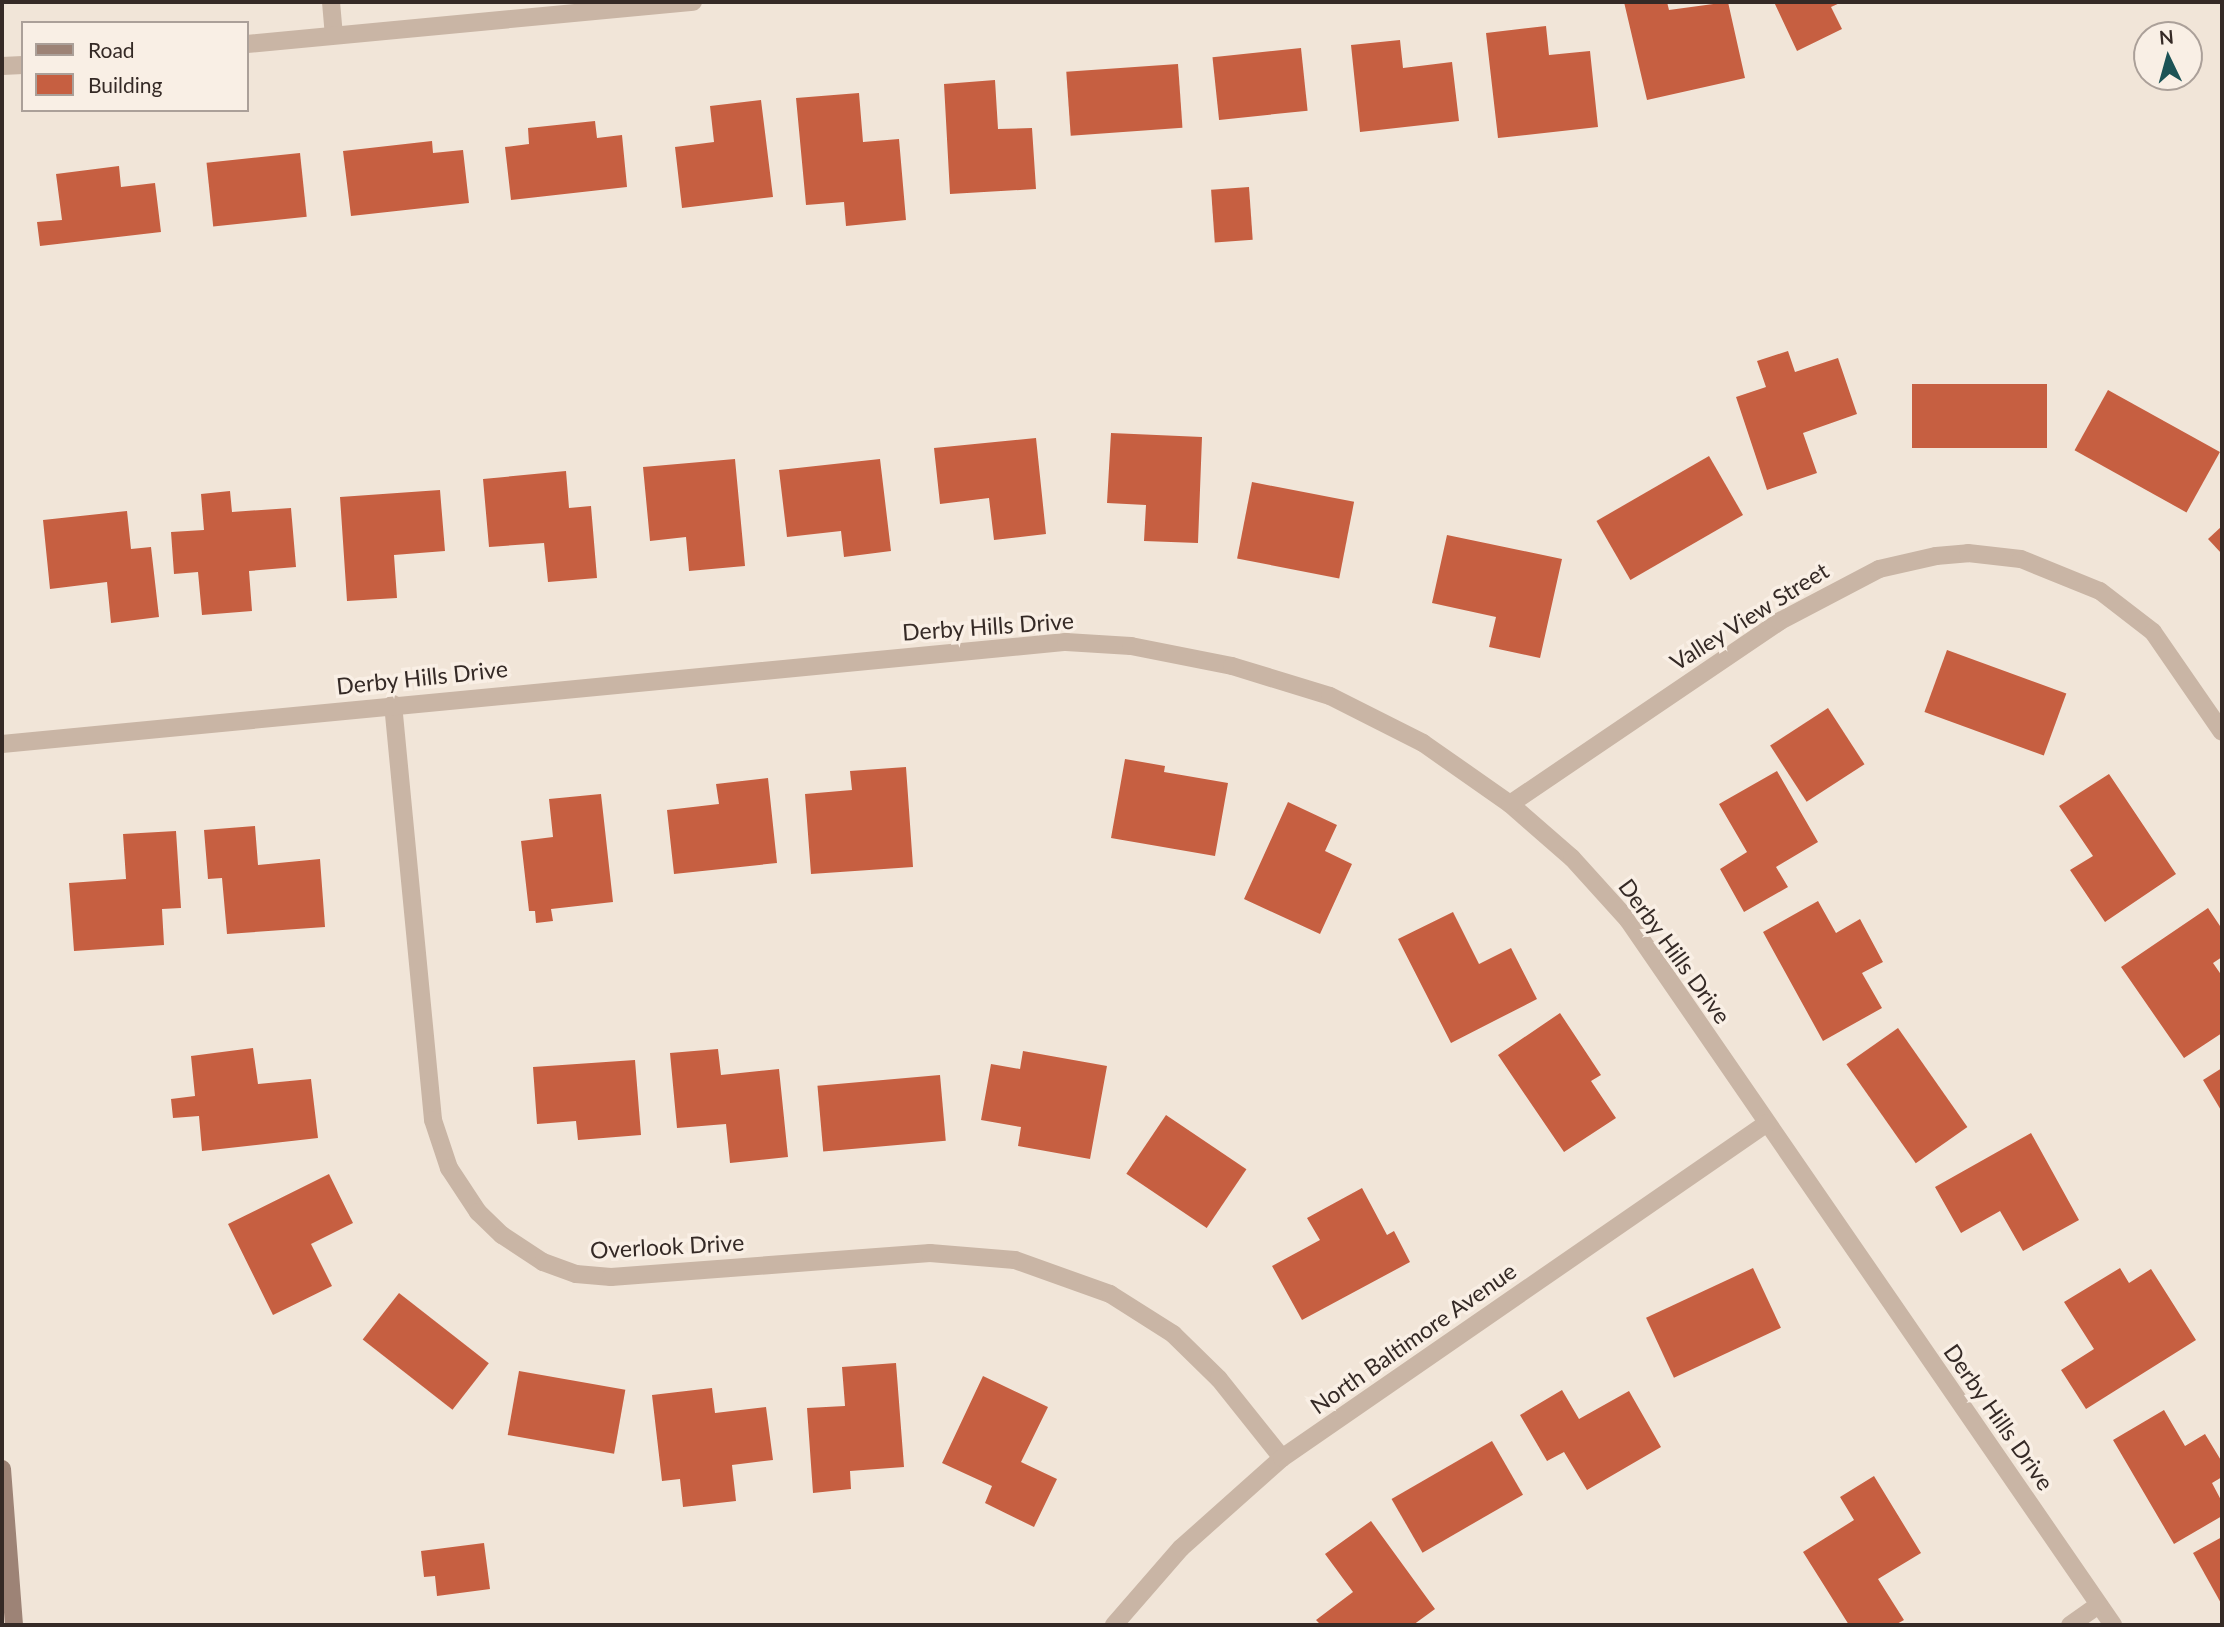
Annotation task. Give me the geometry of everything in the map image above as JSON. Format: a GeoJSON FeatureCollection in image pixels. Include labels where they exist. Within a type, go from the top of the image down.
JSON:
{"type":"FeatureCollection","features":[{"type":"Feature","properties":{"kind":"main road"},"geometry":{"type":"LineString","coordinates":[[2,1469],[14,1625]]}},
{"type":"Feature","properties":{"kind":"street"},"geometry":{"type":"LineString","coordinates":[[331,2],[334,35]]}},
{"type":"Feature","properties":{"kind":"street"},"geometry":{"type":"LineString","coordinates":[[248,44],[693,2]]}},
{"type":"Feature","properties":{"kind":"street"},"geometry":{"type":"LineString","coordinates":[[2,66],[21,65]]}},
{"type":"Feature","properties":{"kind":"street","name":"Valley View Street"},"geometry":{"type":"LineString","coordinates":[[1510,804],[1780,621],[1879,569],[1936,556],[1968,553],[2021,559],[2100,590],[2153,632],[2222,732]]}},
{"type":"Feature","properties":{"kind":"street","name":"Derby Hills Drive"},"geometry":{"type":"LineString","coordinates":[[2,744],[393,704],[1066,642],[1131,646],[1233,666],[1330,696],[1423,743],[1510,804],[1572,858],[1628,920],[2113,1625]]}},
{"type":"Feature","properties":{"kind":"street","name":"Overlook Drive"},"geometry":{"type":"LineString","coordinates":[[393,704],[433,1120],[449,1168],[478,1212],[502,1235],[542,1262],[576,1274],[611,1277],[930,1253],[1015,1260],[1110,1294],[1173,1334],[1219,1379],[1282,1458]]}},
{"type":"Feature","properties":{"kind":"street","name":"North Baltimore Avenue"},"geometry":{"type":"LineString","coordinates":[[1114,1625],[1181,1548],[1282,1458],[1767,1123]]}},
{"type":"Feature","properties":{"kind":"street"},"geometry":{"type":"LineString","coordinates":[[2070,1625],[2099,1605]]}},
{"type":"Feature","properties":{"kind":"building"},"geometry":{"type":"Polygon","coordinates":[[[1624,2],[1667,2],[1669,10],[1728,2],[1745,78],[1647,100],[1624,2]]]}},
{"type":"Feature","properties":{"kind":"building"},"geometry":{"type":"Polygon","coordinates":[[[1774,2],[1842,2],[1831,7],[1842,29],[1797,51],[1774,2]]]}},
{"type":"Feature","properties":{"kind":"building"},"geometry":{"type":"Polygon","coordinates":[[[1546,26],[1549,55],[1590,51],[1598,127],[1498,138],[1486,33],[1546,26]]]}},
{"type":"Feature","properties":{"kind":"building"},"geometry":{"type":"Polygon","coordinates":[[[1400,40],[1403,68],[1452,62],[1459,121],[1360,132],[1351,45],[1400,40]]]}},
{"type":"Feature","properties":{"kind":"building"},"geometry":{"type":"Polygon","coordinates":[[[1301,48],[1308,111],[1219,120],[1212,57],[1301,48]]]}},
{"type":"Feature","properties":{"kind":"building"},"geometry":{"type":"Polygon","coordinates":[[[1178,64],[1182,128],[1071,136],[1066,72],[1178,64]]]}},
{"type":"Feature","properties":{"kind":"building"},"geometry":{"type":"Polygon","coordinates":[[[995,80],[998,129],[1032,128],[1036,189],[950,194],[944,84],[995,80]]]}},
{"type":"Feature","properties":{"kind":"building"},"geometry":{"type":"Polygon","coordinates":[[[859,93],[863,142],[899,139],[906,220],[846,226],[844,202],[806,205],[796,98],[859,93]]]}},
{"type":"Feature","properties":{"kind":"building"},"geometry":{"type":"Polygon","coordinates":[[[761,100],[773,197],[682,208],[675,147],[714,142],[710,106],[761,100]]]}},
{"type":"Feature","properties":{"kind":"building"},"geometry":{"type":"Polygon","coordinates":[[[595,121],[597,138],[622,135],[627,187],[511,200],[505,147],[529,144],[528,128],[595,121]]]}},
{"type":"Feature","properties":{"kind":"building"},"geometry":{"type":"Polygon","coordinates":[[[432,141],[433,153],[463,150],[469,203],[351,216],[343,151],[432,141]]]}},
{"type":"Feature","properties":{"kind":"building"},"geometry":{"type":"Polygon","coordinates":[[[300,153],[307,217],[213,226],[207,163],[300,153]]]}},
{"type":"Feature","properties":{"kind":"building"},"geometry":{"type":"Polygon","coordinates":[[[119,166],[121,187],[155,183],[161,232],[40,246],[37,222],[62,220],[56,174],[119,166]]]}},
{"type":"Feature","properties":{"kind":"building"},"geometry":{"type":"Polygon","coordinates":[[[1249,187],[1253,240],[1215,243],[1211,190],[1249,187]]]}},
{"type":"Feature","properties":{"kind":"building"},"geometry":{"type":"Polygon","coordinates":[[[1788,351],[1795,372],[1838,358],[1857,414],[1803,433],[1817,473],[1767,490],[1736,397],[1766,387],[1757,361],[1788,351]]]}},
{"type":"Feature","properties":{"kind":"building"},"geometry":{"type":"Polygon","coordinates":[[[1912,384],[2047,384],[2047,448],[1912,448],[1912,384]]]}},
{"type":"Feature","properties":{"kind":"building"},"geometry":{"type":"Polygon","coordinates":[[[2108,390],[2220,452],[2186,512],[2075,450],[2108,390]]]}},
{"type":"Feature","properties":{"kind":"building"},"geometry":{"type":"Polygon","coordinates":[[[1111,433],[1202,437],[1198,543],[1144,541],[1146,505],[1107,503],[1111,433]]]}},
{"type":"Feature","properties":{"kind":"building"},"geometry":{"type":"Polygon","coordinates":[[[1036,438],[1046,534],[994,540],[989,498],[940,504],[934,448],[1036,438]]]}},
{"type":"Feature","properties":{"kind":"building"},"geometry":{"type":"Polygon","coordinates":[[[1709,456],[1743,515],[1630,580],[1596,521],[1709,456]]]}},
{"type":"Feature","properties":{"kind":"building"},"geometry":{"type":"Polygon","coordinates":[[[735,459],[745,566],[689,571],[686,537],[650,541],[643,467],[735,459]]]}},
{"type":"Feature","properties":{"kind":"building"},"geometry":{"type":"Polygon","coordinates":[[[880,459],[891,551],[844,557],[841,531],[787,537],[779,470],[880,459]]]}},
{"type":"Feature","properties":{"kind":"building"},"geometry":{"type":"Polygon","coordinates":[[[566,471],[569,508],[591,506],[597,578],[548,582],[544,543],[489,547],[483,479],[566,471]]]}},
{"type":"Feature","properties":{"kind":"building"},"geometry":{"type":"Polygon","coordinates":[[[1252,482],[1354,502],[1339,578],[1237,559],[1252,482]]]}},
{"type":"Feature","properties":{"kind":"building"},"geometry":{"type":"Polygon","coordinates":[[[440,490],[445,551],[394,555],[397,598],[347,601],[340,497],[440,490]]]}},
{"type":"Feature","properties":{"kind":"building"},"geometry":{"type":"Polygon","coordinates":[[[230,491],[232,512],[291,508],[296,567],[249,571],[252,611],[202,615],[198,572],[174,574],[171,532],[204,530],[201,494],[230,491]]]}},
{"type":"Feature","properties":{"kind":"building"},"geometry":{"type":"Polygon","coordinates":[[[127,511],[131,549],[151,547],[159,617],[111,623],[107,582],[50,589],[43,520],[127,511]]]}},
{"type":"Feature","properties":{"kind":"building"},"geometry":{"type":"Polygon","coordinates":[[[2222,526],[2222,554],[2208,539],[2222,526]]]}},
{"type":"Feature","properties":{"kind":"building"},"geometry":{"type":"Polygon","coordinates":[[[1447,535],[1562,559],[1540,658],[1489,647],[1496,617],[1432,603],[1447,535]]]}},
{"type":"Feature","properties":{"kind":"building"},"geometry":{"type":"Polygon","coordinates":[[[1947,650],[2066,693],[2044,755],[1924,712],[1947,650]]]}},
{"type":"Feature","properties":{"kind":"building"},"geometry":{"type":"Polygon","coordinates":[[[1828,708],[1864,764],[1807,802],[1770,746],[1828,708]]]}},
{"type":"Feature","properties":{"kind":"building"},"geometry":{"type":"Polygon","coordinates":[[[1125,759],[1165,766],[1164,772],[1228,783],[1215,856],[1111,838],[1125,759]]]}},
{"type":"Feature","properties":{"kind":"building"},"geometry":{"type":"Polygon","coordinates":[[[906,767],[913,867],[811,874],[805,794],[852,790],[850,771],[906,767]]]}},
{"type":"Feature","properties":{"kind":"building"},"geometry":{"type":"Polygon","coordinates":[[[1777,771],[1818,842],[1776,867],[1788,887],[1744,912],[1720,869],[1747,852],[1719,804],[1777,771]]]}},
{"type":"Feature","properties":{"kind":"building"},"geometry":{"type":"Polygon","coordinates":[[[2109,774],[2176,874],[2105,922],[2070,870],[2093,856],[2059,806],[2109,774]]]}},
{"type":"Feature","properties":{"kind":"building"},"geometry":{"type":"Polygon","coordinates":[[[768,778],[777,863],[674,874],[667,810],[719,804],[716,784],[768,778]]]}},
{"type":"Feature","properties":{"kind":"building"},"geometry":{"type":"Polygon","coordinates":[[[601,794],[613,902],[551,909],[553,921],[536,923],[535,911],[529,911],[521,841],[553,837],[549,799],[601,794]]]}},
{"type":"Feature","properties":{"kind":"building"},"geometry":{"type":"Polygon","coordinates":[[[1288,802],[1337,825],[1325,851],[1352,864],[1320,934],[1244,899],[1288,802]]]}},
{"type":"Feature","properties":{"kind":"building"},"geometry":{"type":"Polygon","coordinates":[[[255,826],[258,865],[320,859],[325,927],[227,934],[222,878],[208,879],[204,830],[255,826]]]}},
{"type":"Feature","properties":{"kind":"building"},"geometry":{"type":"Polygon","coordinates":[[[176,831],[181,908],[162,909],[164,945],[74,951],[69,883],[126,879],[123,834],[176,831]]]}},
{"type":"Feature","properties":{"kind":"building"},"geometry":{"type":"Polygon","coordinates":[[[1818,901],[1836,933],[1860,919],[1883,962],[1862,973],[1882,1008],[1823,1041],[1763,932],[1818,901]]]}},
{"type":"Feature","properties":{"kind":"building"},"geometry":{"type":"Polygon","coordinates":[[[2208,908],[2222,929],[2222,957],[2213,963],[2222,976],[2222,1033],[2184,1058],[2121,967],[2208,908]]]}},
{"type":"Feature","properties":{"kind":"building"},"geometry":{"type":"Polygon","coordinates":[[[1453,912],[1479,964],[1511,948],[1537,999],[1451,1043],[1398,939],[1453,912]]]}},
{"type":"Feature","properties":{"kind":"building"},"geometry":{"type":"Polygon","coordinates":[[[1560,1013],[1601,1075],[1591,1081],[1616,1118],[1564,1152],[1498,1055],[1560,1013]]]}},
{"type":"Feature","properties":{"kind":"building"},"geometry":{"type":"Polygon","coordinates":[[[1898,1028],[1967,1127],[1916,1163],[1846,1064],[1898,1028]]]}},
{"type":"Feature","properties":{"kind":"building"},"geometry":{"type":"Polygon","coordinates":[[[253,1048],[258,1084],[311,1079],[318,1138],[202,1151],[199,1116],[173,1118],[171,1099],[195,1096],[191,1056],[253,1048]]]}},
{"type":"Feature","properties":{"kind":"building"},"geometry":{"type":"Polygon","coordinates":[[[718,1049],[721,1075],[779,1069],[788,1157],[730,1163],[726,1124],[677,1128],[670,1053],[718,1049]]]}},
{"type":"Feature","properties":{"kind":"building"},"geometry":{"type":"Polygon","coordinates":[[[1023,1051],[1107,1066],[1090,1159],[1018,1146],[1021,1127],[981,1120],[991,1064],[1020,1069],[1023,1051]]]}},
{"type":"Feature","properties":{"kind":"building"},"geometry":{"type":"Polygon","coordinates":[[[635,1060],[641,1135],[578,1140],[576,1121],[537,1124],[533,1067],[635,1060]]]}},
{"type":"Feature","properties":{"kind":"building"},"geometry":{"type":"Polygon","coordinates":[[[2222,1068],[2222,1112],[2203,1080],[2222,1068]]]}},
{"type":"Feature","properties":{"kind":"building"},"geometry":{"type":"Polygon","coordinates":[[[940,1075],[946,1141],[823,1151],[817,1086],[940,1075]]]}},
{"type":"Feature","properties":{"kind":"building"},"geometry":{"type":"Polygon","coordinates":[[[1166,1115],[1246,1169],[1207,1228],[1126,1174],[1166,1115]]]}},
{"type":"Feature","properties":{"kind":"building"},"geometry":{"type":"Polygon","coordinates":[[[2031,1133],[2079,1220],[2023,1251],[2000,1211],[1961,1233],[1935,1187],[2031,1133]]]}},
{"type":"Feature","properties":{"kind":"building"},"geometry":{"type":"Polygon","coordinates":[[[329,1174],[353,1223],[311,1244],[332,1286],[273,1315],[228,1224],[329,1174]]]}},
{"type":"Feature","properties":{"kind":"building"},"geometry":{"type":"Polygon","coordinates":[[[1362,1188],[1387,1235],[1394,1231],[1410,1262],[1302,1320],[1272,1266],[1320,1240],[1307,1218],[1362,1188]]]}},
{"type":"Feature","properties":{"kind":"building"},"geometry":{"type":"Polygon","coordinates":[[[1753,1268],[1781,1328],[1674,1378],[1646,1318],[1753,1268]]]}},
{"type":"Feature","properties":{"kind":"building"},"geometry":{"type":"Polygon","coordinates":[[[2120,1268],[2129,1283],[2151,1269],[2196,1340],[2086,1409],[2061,1370],[2094,1349],[2064,1302],[2120,1268]]]}},
{"type":"Feature","properties":{"kind":"building"},"geometry":{"type":"Polygon","coordinates":[[[399,1293],[489,1363],[453,1410],[363,1339],[399,1293]]]}},
{"type":"Feature","properties":{"kind":"building"},"geometry":{"type":"Polygon","coordinates":[[[896,1363],[904,1467],[850,1471],[851,1489],[813,1493],[807,1408],[845,1406],[842,1367],[896,1363]]]}},
{"type":"Feature","properties":{"kind":"building"},"geometry":{"type":"Polygon","coordinates":[[[519,1371],[625,1390],[614,1454],[508,1435],[519,1371]]]}},
{"type":"Feature","properties":{"kind":"building"},"geometry":{"type":"Polygon","coordinates":[[[983,1376],[1048,1407],[1021,1462],[1057,1479],[1034,1527],[985,1503],[992,1486],[942,1463],[983,1376]]]}},
{"type":"Feature","properties":{"kind":"building"},"geometry":{"type":"Polygon","coordinates":[[[712,1388],[715,1413],[766,1407],[773,1460],[732,1465],[736,1501],[683,1507],[680,1479],[662,1481],[652,1395],[712,1388]]]}},
{"type":"Feature","properties":{"kind":"building"},"geometry":{"type":"Polygon","coordinates":[[[1562,1390],[1579,1419],[1629,1391],[1661,1447],[1587,1490],[1564,1452],[1547,1461],[1520,1415],[1562,1390]]]}},
{"type":"Feature","properties":{"kind":"building"},"geometry":{"type":"Polygon","coordinates":[[[2164,1410],[2185,1446],[2205,1434],[2222,1462],[2222,1477],[2212,1483],[2222,1502],[2222,1516],[2174,1544],[2113,1440],[2164,1410]]]}},
{"type":"Feature","properties":{"kind":"building"},"geometry":{"type":"Polygon","coordinates":[[[1492,1441],[1523,1495],[1423,1553],[1392,1499],[1492,1441]]]}},
{"type":"Feature","properties":{"kind":"building"},"geometry":{"type":"Polygon","coordinates":[[[1874,1476],[1921,1553],[1878,1579],[1904,1620],[1895,1625],[1849,1625],[1803,1552],[1854,1520],[1840,1497],[1874,1476]]]}},
{"type":"Feature","properties":{"kind":"building"},"geometry":{"type":"Polygon","coordinates":[[[1371,1521],[1435,1609],[1413,1625],[1321,1625],[1316,1620],[1353,1592],[1325,1554],[1371,1521]]]}},
{"type":"Feature","properties":{"kind":"building"},"geometry":{"type":"Polygon","coordinates":[[[2222,1537],[2222,1605],[2193,1553],[2222,1537]]]}},
{"type":"Feature","properties":{"kind":"building"},"geometry":{"type":"Polygon","coordinates":[[[484,1543],[490,1589],[437,1596],[435,1576],[424,1577],[421,1551],[484,1543]]]}}]}
